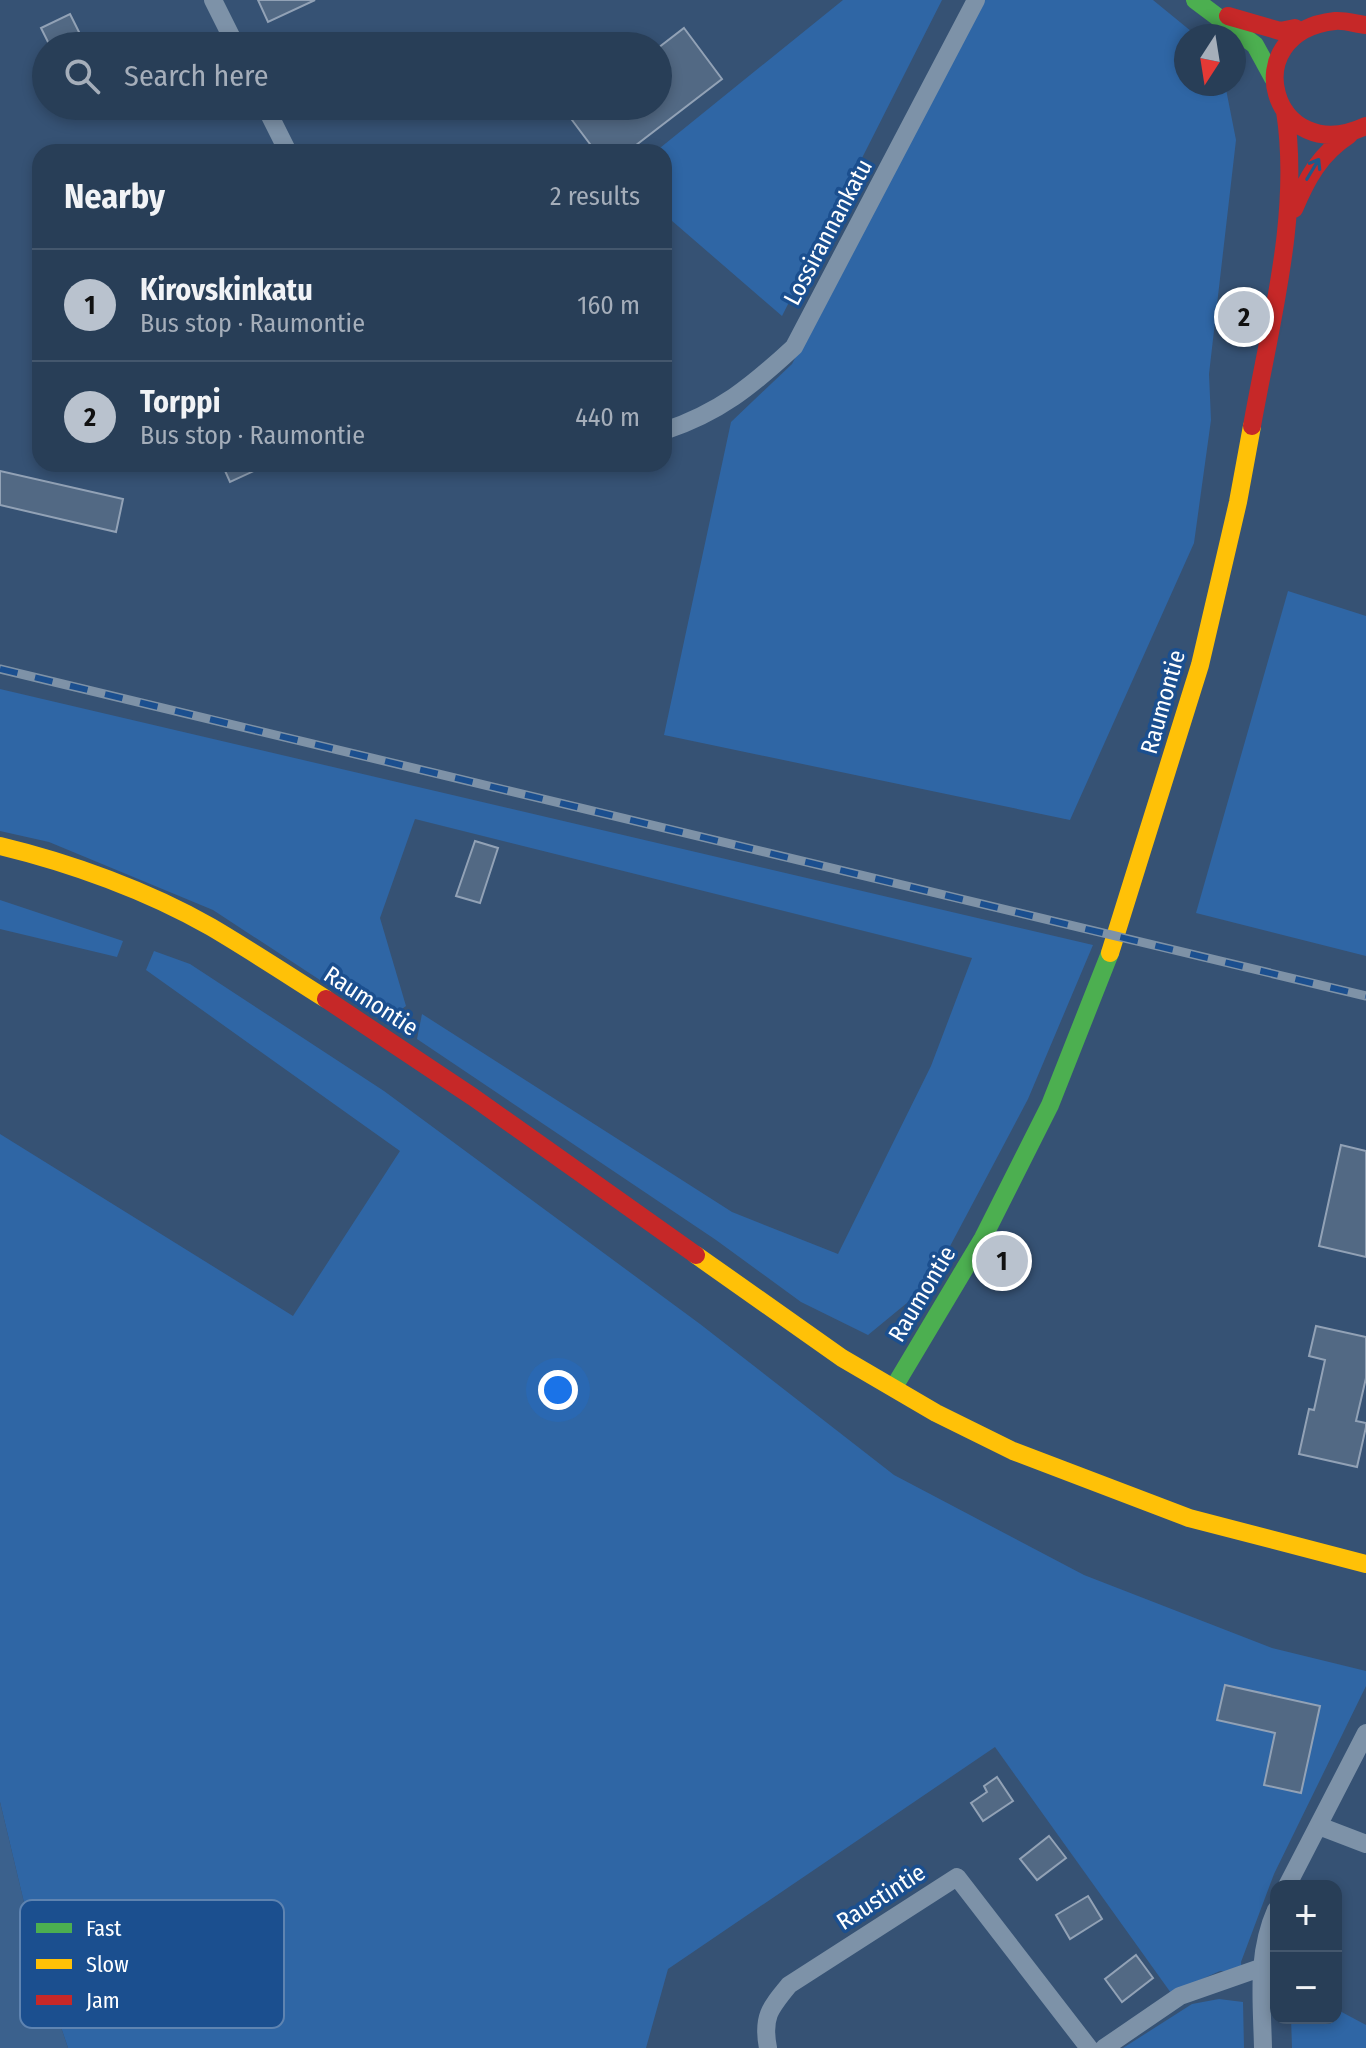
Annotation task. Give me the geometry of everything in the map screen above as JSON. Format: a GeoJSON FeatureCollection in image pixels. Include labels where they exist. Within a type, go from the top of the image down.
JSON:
{"type":"FeatureCollection","features":[{"type":"Feature","properties":{"kind":"street"},"geometry":{"type":"LineString","coordinates":[[213,0],[229,32]]}},
{"type":"Feature","properties":{"kind":"street","name":"Lossirannankatu"},"geometry":{"type":"LineString","coordinates":[[672,428],[717,409],[749,388],[794,347],[976,0]]}},
{"type":"Feature","properties":{"kind":"street"},"geometry":{"type":"LineString","coordinates":[[1273,78],[1278,51],[1302,24],[1328,9],[1335,0]]}},
{"type":"Feature","properties":{"kind":"street"},"geometry":{"type":"LineString","coordinates":[[1203,5],[1280,31],[1329,15],[1348,17],[1366,25]]}},
{"type":"Feature","properties":{"kind":"street","name":"Raumontie"},"geometry":{"type":"LineString","coordinates":[[0,846],[38,855],[159,900],[211,927],[393,1042],[842,1358],[894,1387],[983,1238],[1050,1105],[1114,942],[1200,665],[1238,502],[1288,222],[1290,143],[1285,111],[1276,96],[1273,78],[1255,45],[1203,5]]}},
{"type":"Feature","properties":{"kind":"street"},"geometry":{"type":"LineString","coordinates":[[1285,111],[1299,125],[1317,133],[1336,136],[1361,129]]}},
{"type":"Feature","properties":{"kind":"street"},"geometry":{"type":"LineString","coordinates":[[272,120],[284,144]]}},
{"type":"Feature","properties":{"kind":"street","name":"Raumontie"},"geometry":{"type":"LineString","coordinates":[[1288,222],[1310,172],[1325,150],[1361,129]]}},
{"type":"Feature","properties":{"kind":"street"},"geometry":{"type":"LineString","coordinates":[[894,1387],[936,1413],[1013,1451],[1121,1493],[1189,1518],[1366,1564]]}},
{"type":"Feature","properties":{"kind":"street"},"geometry":{"type":"LineString","coordinates":[[1290,1880],[1366,1733]]}},
{"type":"Feature","properties":{"kind":"street"},"geometry":{"type":"LineString","coordinates":[[1319,1826],[1366,1844]]}},
{"type":"Feature","properties":{"kind":"street","name":"Raustintie"},"geometry":{"type":"LineString","coordinates":[[768,2048],[764,2029],[771,2006],[789,1985],[957,1877],[1089,2048]]}},
{"type":"Feature","properties":{"kind":"street"},"geometry":{"type":"LineString","coordinates":[[1263,2048],[1260,1968],[1270,1927]]}},
{"type":"Feature","properties":{"kind":"street"},"geometry":{"type":"LineString","coordinates":[[1104,2048],[1180,1996],[1260,1968]]}},
{"type":"Feature","properties":{"kind":"shaded area"},"geometry":{"type":"Polygon","coordinates":[[[843,0],[942,0],[782,316],[672,221],[672,144],[665,144],[843,0]]]}},
{"type":"Feature","properties":{"kind":"shaded area"},"geometry":{"type":"Polygon","coordinates":[[[981,0],[1153,0],[1182,24],[1174,24],[1174,96],[1227,96],[1236,140],[1209,374],[1211,420],[1194,543],[1070,820],[664,735],[731,422],[792,364],[981,0]]]}},
{"type":"Feature","properties":{"kind":"shaded area"},"geometry":{"type":"Polygon","coordinates":[[[1288,591],[1366,616],[1366,956],[1196,913],[1288,591]]]}},
{"type":"Feature","properties":{"kind":"shaded area"},"geometry":{"type":"Polygon","coordinates":[[[0,689],[1093,945],[1028,1099],[930,1284],[868,1335],[801,1302],[716,1240],[417,1039],[422,1014],[732,1212],[838,1254],[931,1066],[972,958],[415,819],[380,918],[406,1006],[384,1022],[213,910],[49,842],[0,831],[0,689]]]}},
{"type":"Feature","properties":{"kind":"shaded area"},"geometry":{"type":"Polygon","coordinates":[[[0,900],[123,941],[117,957],[0,929],[0,900]]]}},
{"type":"Feature","properties":{"kind":"shaded area"},"geometry":{"type":"Polygon","coordinates":[[[154,951],[190,964],[384,1091],[700,1324],[894,1475],[1084,1575],[1272,1648],[1366,1671],[1366,1686],[1270,1880],[1241,1962],[1242,1972],[1220,1971],[1171,1993],[995,1747],[668,1969],[646,2048],[68,2048],[61,2028],[284,2028],[284,1900],[23,1900],[0,1802],[0,1134],[293,1316],[400,1151],[146,970],[154,951]]]}},
{"type":"Feature","properties":{"kind":"shaded area"},"geometry":{"type":"Polygon","coordinates":[[[0,1802],[23,1900],[20,1900],[20,2028],[61,2028],[68,2048],[0,2048],[0,1802]]]}},
{"type":"Feature","properties":{"kind":"shaded area"},"geometry":{"type":"Polygon","coordinates":[[[1219,1999],[1243,2002],[1244,2048],[1123,2048],[1192,2004],[1219,1999]]]}},
{"type":"Feature","properties":{"kind":"shaded area"},"geometry":{"type":"Polygon","coordinates":[[[1342,2012],[1366,2025],[1366,2048],[1292,2048],[1291,2024],[1342,2024],[1342,2012]]]}},
{"type":"Feature","properties":{"kind":"building"},"geometry":{"type":"Polygon","coordinates":[[[258,0],[315,0],[268,22],[258,0]]]}},
{"type":"Feature","properties":{"kind":"building"},"geometry":{"type":"Polygon","coordinates":[[[70,14],[79,32],[43,32],[41,28],[70,14]]]}},
{"type":"Feature","properties":{"kind":"building"},"geometry":{"type":"Polygon","coordinates":[[[684,28],[722,79],[672,117],[672,37],[684,28]]]}},
{"type":"Feature","properties":{"kind":"building"},"geometry":{"type":"Polygon","coordinates":[[[572,120],[669,120],[637,144],[590,144],[572,120]]]}},
{"type":"Feature","properties":{"kind":"building"},"geometry":{"type":"Polygon","coordinates":[[[0,471],[123,499],[116,532],[0,505],[0,471]]]}},
{"type":"Feature","properties":{"kind":"building"},"geometry":{"type":"Polygon","coordinates":[[[226,472],[252,472],[230,482],[226,472]]]}},
{"type":"Feature","properties":{"kind":"building"},"geometry":{"type":"Polygon","coordinates":[[[475,841],[498,848],[480,903],[456,896],[475,841]]]}},
{"type":"Feature","properties":{"kind":"building"},"geometry":{"type":"Polygon","coordinates":[[[1341,1145],[1366,1151],[1366,1257],[1319,1246],[1341,1145]]]}},
{"type":"Feature","properties":{"kind":"building"},"geometry":{"type":"Polygon","coordinates":[[[1316,1326],[1366,1337],[1366,1378],[1356,1421],[1366,1423],[1366,1427],[1357,1467],[1299,1454],[1309,1409],[1314,1410],[1325,1360],[1309,1356],[1316,1326]]]}},
{"type":"Feature","properties":{"kind":"building"},"geometry":{"type":"Polygon","coordinates":[[[1225,1685],[1320,1706],[1301,1793],[1264,1785],[1275,1733],[1217,1720],[1225,1685]]]}},
{"type":"Feature","properties":{"kind":"building"},"geometry":{"type":"Polygon","coordinates":[[[997,1777],[1013,1801],[983,1821],[971,1803],[987,1792],[984,1786],[997,1777]]]}},
{"type":"Feature","properties":{"kind":"building"},"geometry":{"type":"Polygon","coordinates":[[[1049,1836],[1066,1858],[1037,1880],[1020,1859],[1049,1836]]]}},
{"type":"Feature","properties":{"kind":"building"},"geometry":{"type":"Polygon","coordinates":[[[1088,1896],[1102,1919],[1070,1939],[1056,1915],[1088,1896]]]}},
{"type":"Feature","properties":{"kind":"building"},"geometry":{"type":"Polygon","coordinates":[[[1136,1955],[1153,1978],[1122,2002],[1105,1979],[1136,1955]]]}},
{"type":"Feature","properties":{"kind":"railway"},"geometry":{"type":"LineString","coordinates":[[0,669],[1366,996]]}},
{"type":"Feature","properties":{"kind":"traffic: fast"},"geometry":{"type":"LineString","coordinates":[[1195,0],[1255,45],[1273,78]]}},
{"type":"Feature","properties":{"kind":"traffic: fast"},"geometry":{"type":"LineString","coordinates":[[894,1387],[983,1238],[1050,1105],[1110,953]]}},
{"type":"Feature","properties":{"kind":"traffic: slow"},"geometry":{"type":"LineString","coordinates":[[1110,953],[1200,665],[1238,502],[1252,426]]}},
{"type":"Feature","properties":{"kind":"traffic: slow"},"geometry":{"type":"LineString","coordinates":[[0,846],[81,870],[161,902],[211,927],[326,999]]}},
{"type":"Feature","properties":{"kind":"traffic: slow"},"geometry":{"type":"LineString","coordinates":[[696,1255],[842,1358],[936,1413],[1013,1451],[1189,1518],[1366,1564]]}},
{"type":"Feature","properties":{"kind":"traffic: jam"},"geometry":{"type":"LineString","coordinates":[[1228,16],[1280,31],[1295,28]]}},
{"type":"Feature","properties":{"kind":"traffic: jam"},"geometry":{"type":"LineString","coordinates":[[1366,25],[1335,21],[1303,30],[1284,48],[1275,71],[1277,94],[1288,115],[1307,130],[1333,135],[1366,126]]}},
{"type":"Feature","properties":{"kind":"traffic: jam"},"geometry":{"type":"LineString","coordinates":[[1252,426],[1275,309],[1286,229],[1289,150],[1285,111]]}},
{"type":"Feature","properties":{"kind":"traffic: jam"},"geometry":{"type":"LineString","coordinates":[[1294,209],[1316,168],[1330,150],[1349,135]]}},
{"type":"Feature","properties":{"kind":"traffic: jam"},"geometry":{"type":"LineString","coordinates":[[326,999],[473,1097],[696,1255]]}},
{"type":"Feature","properties":{"kind":"place","name":"Torppi"},"geometry":{"type":"Point","coordinates":[1244,317]}},
{"type":"Feature","properties":{"kind":"place","name":"Kirovskinkatu"},"geometry":{"type":"Point","coordinates":[1002,1261]}}]}
